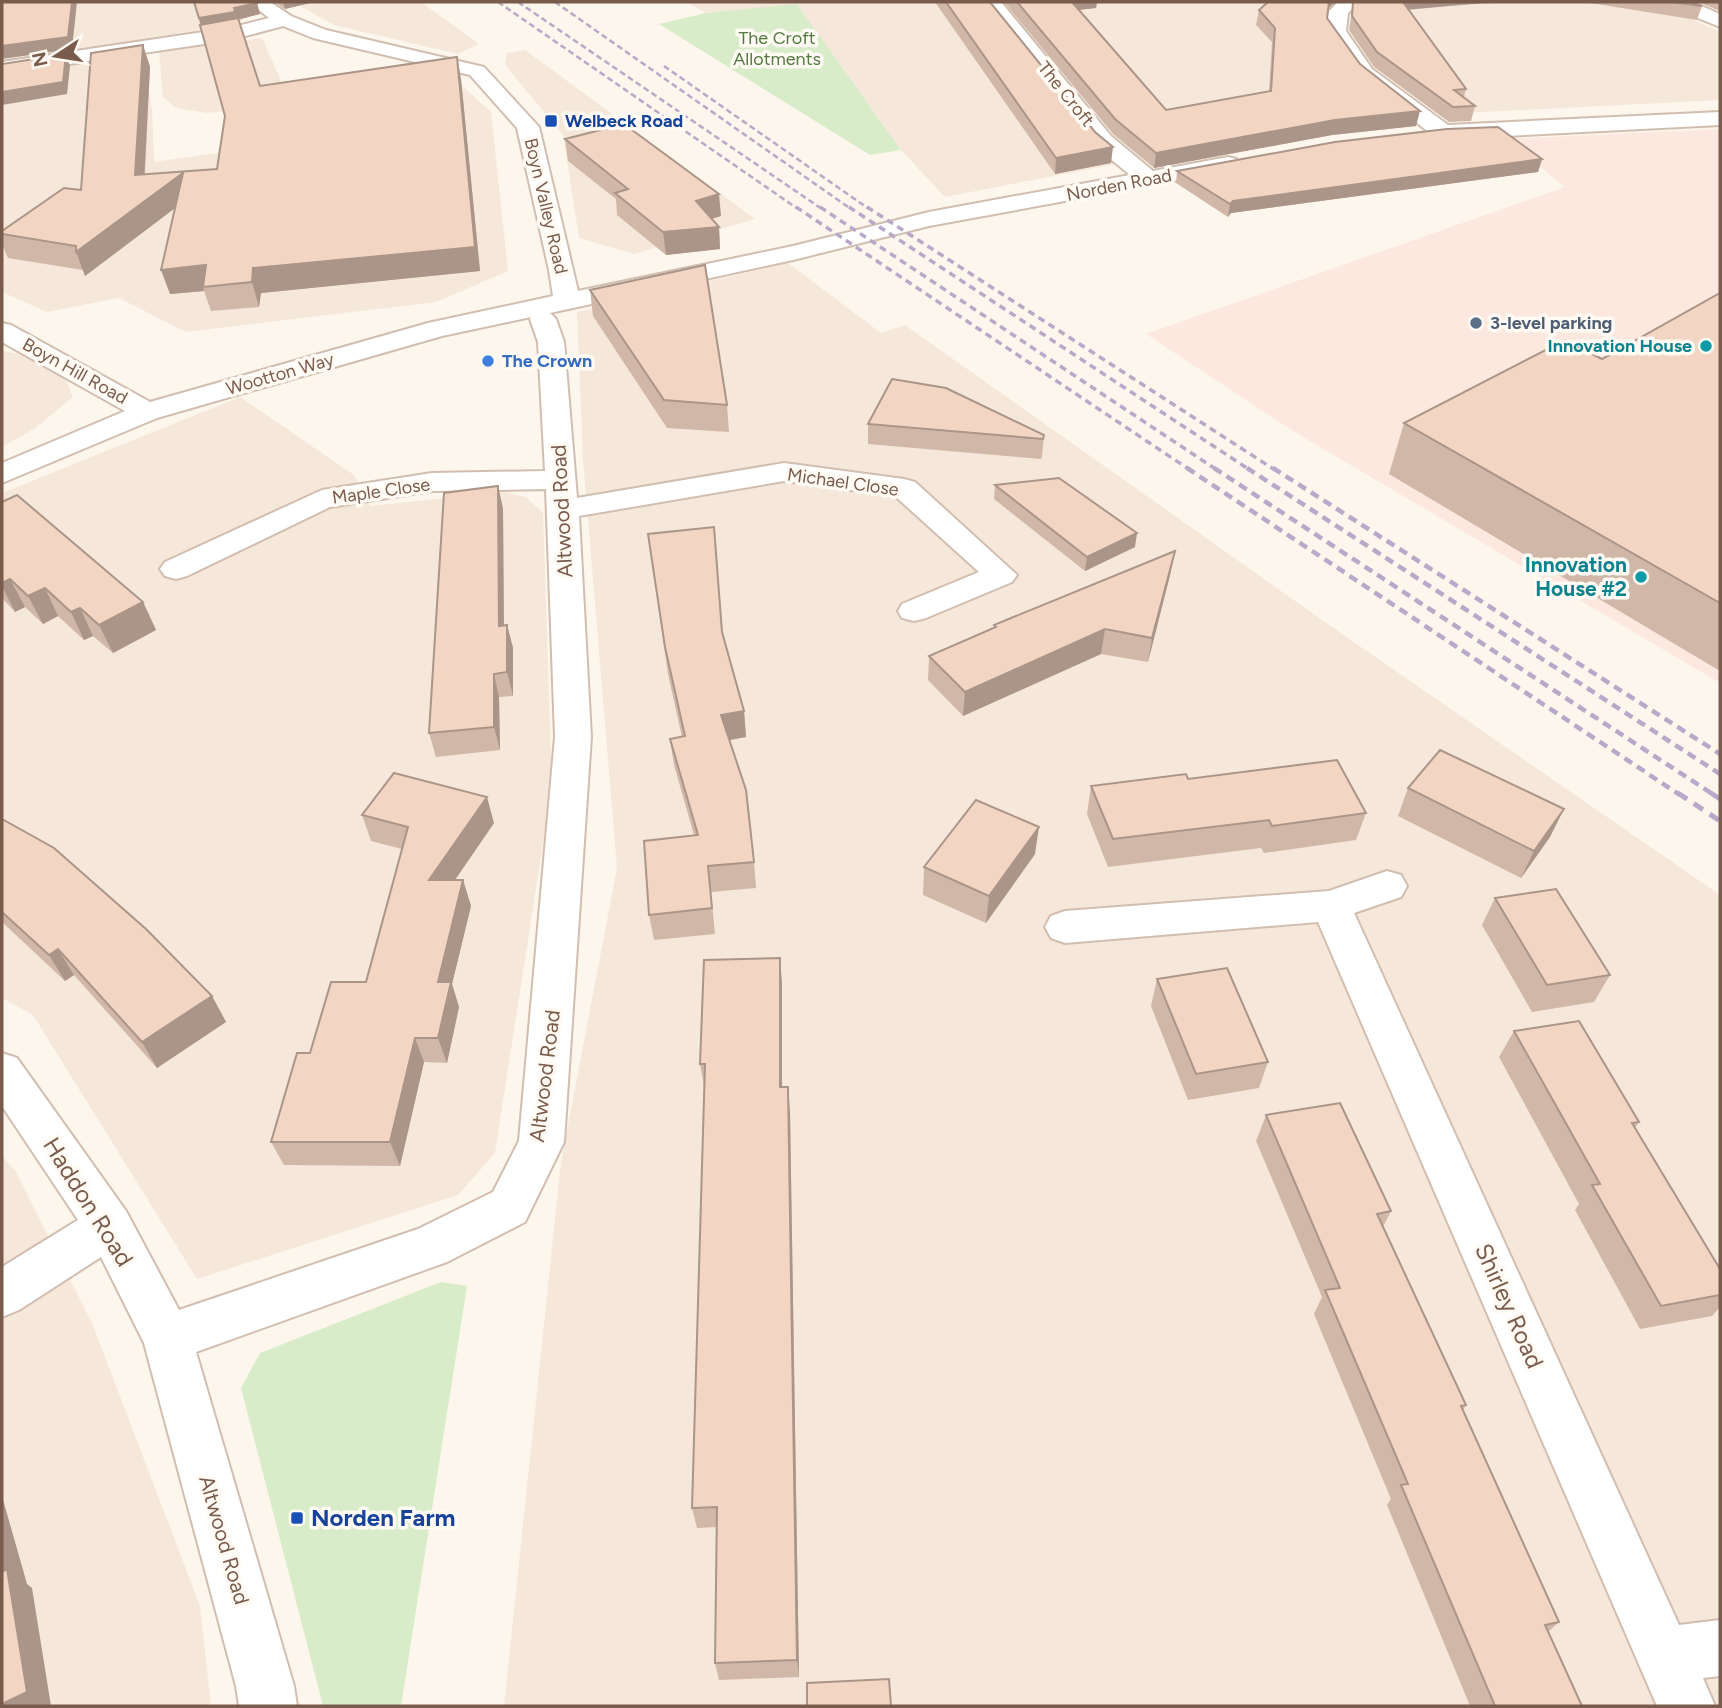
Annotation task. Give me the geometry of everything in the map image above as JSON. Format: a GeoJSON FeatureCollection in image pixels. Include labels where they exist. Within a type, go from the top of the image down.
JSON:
{"type":"FeatureCollection","features":[{"type":"Feature","properties":{"kind":"street","name":"Boyn Valley Road"},"geometry":{"type":"LineString","coordinates":[[258,2],[284,20],[320,34],[477,71],[528,127],[562,270],[555,309]]}},
{"type":"Feature","properties":{"kind":"street","name":"The Croft"},"geometry":{"type":"LineString","coordinates":[[991,2],[1103,141],[1149,179]]}},
{"type":"Feature","properties":{"kind":"street"},"geometry":{"type":"LineString","coordinates":[[1349,2],[1339,11],[1336,31],[1365,73],[1443,132]]}},
{"type":"Feature","properties":{"kind":"street"},"geometry":{"type":"LineString","coordinates":[[1676,2],[1720,21]]}},
{"type":"Feature","properties":{"kind":"street"},"geometry":{"type":"LineString","coordinates":[[2,68],[231,34],[284,20]]}},
{"type":"Feature","properties":{"kind":"street"},"geometry":{"type":"LineString","coordinates":[[1415,135],[1720,119]]}},
{"type":"Feature","properties":{"kind":"street","name":"Norden Road"},"geometry":{"type":"LineString","coordinates":[[555,309],[929,219],[1254,159]]}},
{"type":"Feature","properties":{"kind":"street","name":"Wootton Way"},"geometry":{"type":"LineString","coordinates":[[2,474],[147,412],[437,328],[555,309]]}},
{"type":"Feature","properties":{"kind":"street","name":"Altwood Road"},"geometry":{"type":"LineString","coordinates":[[268,1706],[265,1686],[167,1338],[430,1247],[509,1207],[541,1142],[573,737],[562,495],[551,342],[555,309]]}},
{"type":"Feature","properties":{"kind":"street","name":"Boyn Hill Road"},"geometry":{"type":"LineString","coordinates":[[5,335],[147,412]]}},
{"type":"Feature","properties":{"kind":"street","name":"Michael Close"},"geometry":{"type":"LineString","coordinates":[[562,495],[784,472],[904,488],[1002,575],[914,611]]}},
{"type":"Feature","properties":{"kind":"street","name":"Maple Close"},"geometry":{"type":"LineString","coordinates":[[176,569],[323,499],[432,482],[562,495]]}},
{"type":"Feature","properties":{"kind":"street"},"geometry":{"type":"LineString","coordinates":[[1065,927],[1331,906],[1387,886]]}},
{"type":"Feature","properties":{"kind":"street","name":"Shirley Road"},"geometry":{"type":"LineString","coordinates":[[1331,906],[1686,1706]]}},
{"type":"Feature","properties":{"kind":"street","name":"Haddon Road"},"geometry":{"type":"LineString","coordinates":[[2,1071],[109,1226],[167,1338]]}},
{"type":"Feature","properties":{"kind":"street"},"geometry":{"type":"LineString","coordinates":[[2,1294],[109,1226]]}},
{"type":"Feature","properties":{"kind":"street"},"geometry":{"type":"LineString","coordinates":[[1663,1655],[1720,1648]]}},
{"type":"Feature","properties":{"kind":"shaded area"},"geometry":{"type":"Polygon","coordinates":[[[233,2],[251,16],[235,24],[2,63],[2,4],[233,2]]]}},
{"type":"Feature","properties":{"kind":"shaded area"},"geometry":{"type":"Polygon","coordinates":[[[293,2],[421,2],[479,44],[458,54],[334,25],[293,2]]]}},
{"type":"Feature","properties":{"kind":"shaded area"},"geometry":{"type":"Polygon","coordinates":[[[688,2],[974,2],[1061,114],[1116,164],[945,197],[901,150],[797,5],[706,13],[688,2]]]}},
{"type":"Feature","properties":{"kind":"shaded area"},"geometry":{"type":"Polygon","coordinates":[[[1007,2],[1328,2],[1314,28],[1350,72],[1152,158],[1007,2]]]}},
{"type":"Feature","properties":{"kind":"shaded area"},"geometry":{"type":"Polygon","coordinates":[[[1363,2],[1655,2],[1720,32],[1720,100],[1444,114],[1363,2]]]}},
{"type":"Feature","properties":{"kind":"shaded area"},"geometry":{"type":"Polygon","coordinates":[[[262,38],[289,99],[451,76],[491,112],[508,271],[436,302],[186,332],[119,298],[47,312],[2,292],[2,74],[143,54],[152,110],[154,162],[264,146],[250,108],[208,113],[176,108],[163,97],[159,52],[262,38]]]}},
{"type":"Feature","properties":{"kind":"shaded area"},"geometry":{"type":"Polygon","coordinates":[[[525,50],[755,219],[634,254],[579,238],[563,135],[505,65],[507,53],[525,50]]]}},
{"type":"Feature","properties":{"kind":"shaded area"},"geometry":{"type":"Polygon","coordinates":[[[1720,129],[1720,683],[1293,431],[1146,334],[1565,187],[1506,139],[1720,129]]]}},
{"type":"Feature","properties":{"kind":"shaded area"},"geometry":{"type":"Polygon","coordinates":[[[788,263],[881,333],[905,325],[1332,627],[1720,895],[1720,1706],[504,1706],[561,1162],[617,868],[583,459],[577,312],[788,263]]]}},
{"type":"Feature","properties":{"kind":"shaded area"},"geometry":{"type":"Polygon","coordinates":[[[2,351],[26,355],[63,374],[73,397],[34,429],[2,447],[2,351]]]}},
{"type":"Feature","properties":{"kind":"shaded area"},"geometry":{"type":"Polygon","coordinates":[[[240,397],[354,475],[370,506],[503,492],[526,497],[543,513],[552,785],[495,1153],[458,1195],[197,1279],[33,1015],[2,998],[2,493],[240,397]]]}},
{"type":"Feature","properties":{"kind":"shaded area"},"geometry":{"type":"Polygon","coordinates":[[[2,1156],[16,1172],[92,1323],[200,1606],[211,1706],[2,1706],[2,1156]]]}},
{"type":"Feature","properties":{"kind":"green space","name":"The Croft Allotments"},"geometry":{"type":"Polygon","coordinates":[[[797,4],[901,150],[870,155],[659,24],[706,13],[797,4]]]}},
{"type":"Feature","properties":{"kind":"green space"},"geometry":{"type":"Polygon","coordinates":[[[441,1282],[467,1286],[401,1706],[323,1706],[241,1388],[260,1353],[441,1282]]]}},
{"type":"Feature","properties":{"kind":"building"},"geometry":{"type":"Polygon","coordinates":[[[2,2],[72,2],[68,37],[2,46],[2,2]]]}},
{"type":"Feature","properties":{"kind":"building"},"geometry":{"type":"Polygon","coordinates":[[[194,2],[257,3],[234,8],[235,12],[199,18],[194,2]]]}},
{"type":"Feature","properties":{"kind":"building"},"geometry":{"type":"Polygon","coordinates":[[[946,2],[990,2],[1095,132],[1113,147],[1056,158],[946,2]]]}},
{"type":"Feature","properties":{"kind":"building"},"geometry":{"type":"Polygon","coordinates":[[[1017,2],[1072,2],[1166,110],[1271,91],[1275,28],[1259,10],[1268,2],[1329,2],[1327,18],[1360,64],[1420,111],[1335,120],[1156,153],[1115,119],[1017,2]]]}},
{"type":"Feature","properties":{"kind":"building"},"geometry":{"type":"Polygon","coordinates":[[[1353,2],[1403,2],[1466,89],[1454,90],[1475,106],[1453,107],[1377,52],[1352,16],[1353,2]]]}},
{"type":"Feature","properties":{"kind":"building"},"geometry":{"type":"Polygon","coordinates":[[[1673,2],[1691,2],[1702,6],[1673,2]]]}},
{"type":"Feature","properties":{"kind":"building"},"geometry":{"type":"Polygon","coordinates":[[[238,18],[260,86],[457,57],[475,247],[253,268],[252,282],[203,287],[206,265],[161,270],[183,173],[76,252],[76,246],[2,234],[2,231],[64,188],[81,190],[91,53],[143,45],[135,175],[217,169],[225,116],[200,25],[238,18]]]}},
{"type":"Feature","properties":{"kind":"building"},"geometry":{"type":"Polygon","coordinates":[[[66,54],[63,82],[2,92],[2,64],[66,54]]]}},
{"type":"Feature","properties":{"kind":"building"},"geometry":{"type":"Polygon","coordinates":[[[624,124],[719,194],[696,201],[719,227],[663,232],[615,193],[628,189],[565,139],[624,124]]]}},
{"type":"Feature","properties":{"kind":"building"},"geometry":{"type":"Polygon","coordinates":[[[1498,127],[1542,159],[1233,201],[1230,204],[1177,171],[1335,142],[1447,129],[1498,127]]]}},
{"type":"Feature","properties":{"kind":"building"},"geometry":{"type":"Polygon","coordinates":[[[705,265],[727,405],[664,400],[590,290],[705,265]]]}},
{"type":"Feature","properties":{"kind":"building"},"geometry":{"type":"Polygon","coordinates":[[[1720,293],[1720,603],[1404,423],[1565,340],[1602,359],[1720,293]]]}},
{"type":"Feature","properties":{"kind":"building"},"geometry":{"type":"Polygon","coordinates":[[[892,379],[946,388],[1044,435],[1043,439],[868,424],[892,379]]]}},
{"type":"Feature","properties":{"kind":"building"},"geometry":{"type":"Polygon","coordinates":[[[1059,478],[1137,533],[1087,557],[995,485],[1059,478]]]}},
{"type":"Feature","properties":{"kind":"building"},"geometry":{"type":"Polygon","coordinates":[[[498,486],[499,626],[507,625],[507,672],[494,674],[494,727],[429,733],[444,493],[498,486]]]}},
{"type":"Feature","properties":{"kind":"building"},"geometry":{"type":"Polygon","coordinates":[[[17,495],[143,602],[99,625],[80,608],[71,612],[45,588],[28,596],[10,579],[2,583],[2,502],[17,495]]]}},
{"type":"Feature","properties":{"kind":"building"},"geometry":{"type":"Polygon","coordinates":[[[714,527],[722,632],[744,711],[721,715],[746,790],[754,862],[708,866],[712,908],[649,915],[644,841],[698,835],[670,739],[685,736],[665,647],[648,534],[714,527]]]}},
{"type":"Feature","properties":{"kind":"building"},"geometry":{"type":"Polygon","coordinates":[[[1175,551],[1152,638],[1105,629],[965,692],[929,656],[996,627],[994,625],[1175,551]]]}},
{"type":"Feature","properties":{"kind":"building"},"geometry":{"type":"Polygon","coordinates":[[[1440,750],[1564,809],[1534,851],[1408,788],[1440,750]]]}},
{"type":"Feature","properties":{"kind":"building"},"geometry":{"type":"Polygon","coordinates":[[[1337,760],[1366,813],[1272,826],[1269,820],[1113,839],[1091,786],[1186,774],[1188,779],[1337,760]]]}},
{"type":"Feature","properties":{"kind":"building"},"geometry":{"type":"Polygon","coordinates":[[[394,773],[487,797],[429,880],[463,880],[438,982],[451,982],[438,1038],[415,1038],[390,1142],[271,1142],[297,1053],[310,1053],[331,982],[366,982],[408,827],[362,815],[394,773]]]}},
{"type":"Feature","properties":{"kind":"building"},"geometry":{"type":"Polygon","coordinates":[[[976,800],[1039,827],[989,896],[924,867],[976,800]]]}},
{"type":"Feature","properties":{"kind":"building"},"geometry":{"type":"Polygon","coordinates":[[[2,819],[54,848],[146,929],[212,996],[142,1042],[58,949],[49,955],[2,912],[2,819]]]}},
{"type":"Feature","properties":{"kind":"building"},"geometry":{"type":"Polygon","coordinates":[[[1556,889],[1610,975],[1547,985],[1495,898],[1556,889]]]}},
{"type":"Feature","properties":{"kind":"building"},"geometry":{"type":"Polygon","coordinates":[[[780,958],[780,1087],[788,1087],[797,1660],[715,1663],[717,1507],[692,1508],[705,1064],[700,1064],[704,960],[780,958]]]}},
{"type":"Feature","properties":{"kind":"building"},"geometry":{"type":"Polygon","coordinates":[[[1227,968],[1268,1062],[1196,1074],[1157,979],[1227,968]]]}},
{"type":"Feature","properties":{"kind":"building"},"geometry":{"type":"Polygon","coordinates":[[[1579,1021],[1639,1122],[1632,1123],[1720,1269],[1720,1295],[1661,1306],[1592,1185],[1600,1184],[1514,1031],[1579,1021]]]}},
{"type":"Feature","properties":{"kind":"building"},"geometry":{"type":"Polygon","coordinates":[[[1340,1103],[1391,1211],[1377,1214],[1466,1405],[1461,1406],[1559,1622],[1545,1625],[1582,1706],[1495,1706],[1401,1485],[1408,1484],[1325,1290],[1340,1288],[1266,1115],[1340,1103]]]}},
{"type":"Feature","properties":{"kind":"building"},"geometry":{"type":"Polygon","coordinates":[[[2,1564],[4,1571],[7,1569],[27,1692],[2,1704],[2,1564]]]}},
{"type":"Feature","properties":{"kind":"building"},"geometry":{"type":"Polygon","coordinates":[[[889,1679],[891,1706],[807,1706],[807,1683],[889,1679]]]}},
{"type":"Feature","properties":{"kind":"railway"},"geometry":{"type":"LineString","coordinates":[[498,2],[798,209]]}},
{"type":"Feature","properties":{"kind":"railway"},"geometry":{"type":"LineString","coordinates":[[518,2],[822,209]]}},
{"type":"Feature","properties":{"kind":"railway"},"geometry":{"type":"LineString","coordinates":[[555,2],[851,209]]}},
{"type":"Feature","properties":{"kind":"railway"},"geometry":{"type":"LineString","coordinates":[[664,66],[869,209]]}},
{"type":"Feature","properties":{"kind":"railway"},"geometry":{"type":"LineString","coordinates":[[796,207],[1188,468]]}},
{"type":"Feature","properties":{"kind":"railway"},"geometry":{"type":"LineString","coordinates":[[820,207],[1217,470]]}},
{"type":"Feature","properties":{"kind":"railway"},"geometry":{"type":"LineString","coordinates":[[849,207],[1250,470]]}},
{"type":"Feature","properties":{"kind":"railway"},"geometry":{"type":"LineString","coordinates":[[867,207],[1275,470]]}},
{"type":"Feature","properties":{"kind":"railway"},"geometry":{"type":"LineString","coordinates":[[1188,468],[1680,795]]}},
{"type":"Feature","properties":{"kind":"railway"},"geometry":{"type":"LineString","coordinates":[[1214,468],[1714,795]]}},
{"type":"Feature","properties":{"kind":"railway"},"geometry":{"type":"LineString","coordinates":[[1247,468],[1720,774]]}},
{"type":"Feature","properties":{"kind":"railway"},"geometry":{"type":"LineString","coordinates":[[1273,468],[1720,754]]}},
{"type":"Feature","properties":{"kind":"railway"},"geometry":{"type":"LineString","coordinates":[[1678,793],[1720,821]]}},
{"type":"Feature","properties":{"kind":"railway"},"geometry":{"type":"LineString","coordinates":[[1714,795],[1720,799]]}},
{"type":"Feature","properties":{"kind":"place","name":"Welbeck Road"},"geometry":{"type":"Point","coordinates":[551,121]}},
{"type":"Feature","properties":{"kind":"place","name":"3-level parking"},"geometry":{"type":"Point","coordinates":[1476,323]}},
{"type":"Feature","properties":{"kind":"place","name":"Innovation House"},"geometry":{"type":"Point","coordinates":[1706,346]}},
{"type":"Feature","properties":{"kind":"place","name":"The Crown"},"geometry":{"type":"Point","coordinates":[488,361]}},
{"type":"Feature","properties":{"kind":"place","name":"Innovation House #2"},"geometry":{"type":"Point","coordinates":[1641,577]}},
{"type":"Feature","properties":{"kind":"place","name":"Norden Farm"},"geometry":{"type":"Point","coordinates":[297,1518]}}]}
